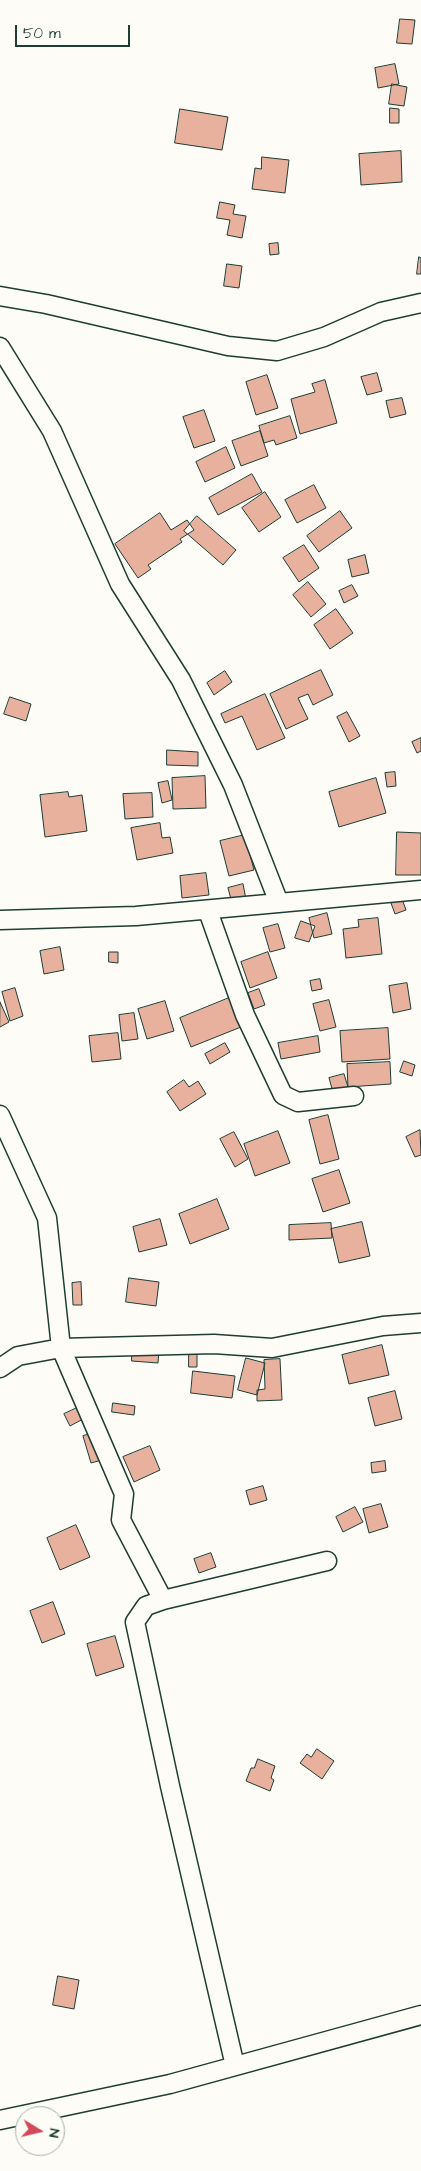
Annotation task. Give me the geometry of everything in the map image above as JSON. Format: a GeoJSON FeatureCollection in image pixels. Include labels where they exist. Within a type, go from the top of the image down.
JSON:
{"type":"FeatureCollection","features":[{"type":"Feature","properties":{"kind":"street"},"geometry":{"type":"LineString","coordinates":[[0,296],[46,304],[228,346],[277,351],[324,337],[381,312],[421,303]]}},
{"type":"Feature","properties":{"kind":"street"},"geometry":{"type":"LineString","coordinates":[[0,347],[52,431],[120,584],[181,680],[232,785],[279,903]]}},
{"type":"Feature","properties":{"kind":"street"},"geometry":{"type":"LineString","coordinates":[[0,920],[136,916],[208,911],[421,890]]}},
{"type":"Feature","properties":{"kind":"street"},"geometry":{"type":"LineString","coordinates":[[208,911],[245,1015],[283,1096],[298,1102],[354,1096]]}},
{"type":"Feature","properties":{"kind":"street"},"geometry":{"type":"LineString","coordinates":[[0,1115],[47,1218],[61,1348],[124,1494],[122,1520],[163,1600]]}},
{"type":"Feature","properties":{"kind":"street"},"geometry":{"type":"LineString","coordinates":[[0,1368],[18,1356],[61,1348],[214,1344],[272,1348],[383,1326],[421,1323]]}},
{"type":"Feature","properties":{"kind":"street"},"geometry":{"type":"LineString","coordinates":[[235,2066],[170,1786],[135,1622],[146,1606],[163,1600],[327,1561]]}},
{"type":"Feature","properties":{"kind":"street"},"geometry":{"type":"LineString","coordinates":[[0,2120],[170,2084],[421,2015]]}},
{"type":"Feature","properties":{"kind":"building"},"geometry":{"type":"Polygon","coordinates":[[[400,19],[415,20],[412,44],[397,43],[400,19]]]}},
{"type":"Feature","properties":{"kind":"building"},"geometry":{"type":"Polygon","coordinates":[[[395,64],[399,84],[378,88],[375,68],[395,64]]]}},
{"type":"Feature","properties":{"kind":"building"},"geometry":{"type":"Polygon","coordinates":[[[392,84],[407,87],[404,106],[389,104],[392,84]]]}},
{"type":"Feature","properties":{"kind":"building"},"geometry":{"type":"Polygon","coordinates":[[[390,108],[399,109],[399,123],[390,123],[390,108]]]}},
{"type":"Feature","properties":{"kind":"building"},"geometry":{"type":"Polygon","coordinates":[[[180,109],[228,117],[222,150],[175,143],[180,109]]]}},
{"type":"Feature","properties":{"kind":"building"},"geometry":{"type":"Polygon","coordinates":[[[401,151],[402,182],[361,185],[359,154],[401,151]]]}},
{"type":"Feature","properties":{"kind":"building"},"geometry":{"type":"Polygon","coordinates":[[[262,157],[289,160],[285,193],[252,189],[255,168],[261,169],[262,157]]]}},
{"type":"Feature","properties":{"kind":"building"},"geometry":{"type":"Polygon","coordinates":[[[220,202],[235,205],[233,214],[246,216],[242,238],[227,235],[230,220],[217,218],[220,202]]]}},
{"type":"Feature","properties":{"kind":"building"},"geometry":{"type":"Polygon","coordinates":[[[278,243],[279,254],[270,255],[269,244],[278,243]]]}},
{"type":"Feature","properties":{"kind":"building"},"geometry":{"type":"Polygon","coordinates":[[[419,257],[421,258],[421,274],[417,274],[419,257]]]}},
{"type":"Feature","properties":{"kind":"building"},"geometry":{"type":"Polygon","coordinates":[[[227,264],[242,266],[239,288],[224,286],[227,264]]]}},
{"type":"Feature","properties":{"kind":"building"},"geometry":{"type":"Polygon","coordinates":[[[377,373],[382,391],[367,395],[361,377],[377,373]]]}},
{"type":"Feature","properties":{"kind":"building"},"geometry":{"type":"Polygon","coordinates":[[[267,375],[278,408],[256,415],[246,382],[267,375]]]}},
{"type":"Feature","properties":{"kind":"building"},"geometry":{"type":"Polygon","coordinates":[[[325,380],[337,423],[300,434],[291,399],[315,392],[312,384],[325,380]]]}},
{"type":"Feature","properties":{"kind":"building"},"geometry":{"type":"Polygon","coordinates":[[[402,398],[406,414],[390,418],[386,401],[402,398]]]}},
{"type":"Feature","properties":{"kind":"building"},"geometry":{"type":"Polygon","coordinates":[[[204,410],[215,441],[194,448],[183,417],[204,410]]]}},
{"type":"Feature","properties":{"kind":"building"},"geometry":{"type":"Polygon","coordinates":[[[290,416],[297,438],[276,445],[274,440],[264,443],[259,426],[290,416]]]}},
{"type":"Feature","properties":{"kind":"building"},"geometry":{"type":"Polygon","coordinates":[[[260,431],[268,456],[241,466],[232,441],[260,431]]]}},
{"type":"Feature","properties":{"kind":"building"},"geometry":{"type":"Polygon","coordinates":[[[226,447],[235,468],[205,482],[196,462],[226,447]]]}},
{"type":"Feature","properties":{"kind":"building"},"geometry":{"type":"Polygon","coordinates":[[[252,474],[262,492],[218,515],[209,498],[252,474]]]}},
{"type":"Feature","properties":{"kind":"building"},"geometry":{"type":"Polygon","coordinates":[[[314,485],[326,508],[297,523],[285,500],[314,485]]]}},
{"type":"Feature","properties":{"kind":"building"},"geometry":{"type":"Polygon","coordinates":[[[265,492],[281,517],[259,532],[242,508],[265,492]]]}},
{"type":"Feature","properties":{"kind":"building"},"geometry":{"type":"Polygon","coordinates":[[[340,511],[352,528],[319,552],[307,536],[340,511]]]}},
{"type":"Feature","properties":{"kind":"building"},"geometry":{"type":"Polygon","coordinates":[[[160,513],[171,530],[187,520],[194,530],[180,539],[182,542],[148,565],[151,569],[138,578],[115,544],[160,513]]]}},
{"type":"Feature","properties":{"kind":"building"},"geometry":{"type":"Polygon","coordinates":[[[197,516],[236,550],[223,565],[184,531],[197,516]]]}},
{"type":"Feature","properties":{"kind":"building"},"geometry":{"type":"Polygon","coordinates":[[[304,545],[319,568],[299,582],[283,558],[304,545]]]}},
{"type":"Feature","properties":{"kind":"building"},"geometry":{"type":"Polygon","coordinates":[[[365,555],[369,573],[352,577],[348,560],[365,555]]]}},
{"type":"Feature","properties":{"kind":"building"},"geometry":{"type":"Polygon","coordinates":[[[308,582],[326,604],[311,617],[293,595],[308,582]]]}},
{"type":"Feature","properties":{"kind":"building"},"geometry":{"type":"Polygon","coordinates":[[[352,585],[358,596],[344,603],[339,591],[352,585]]]}},
{"type":"Feature","properties":{"kind":"building"},"geometry":{"type":"Polygon","coordinates":[[[336,609],[353,633],[330,649],[314,625],[336,609]]]}},
{"type":"Feature","properties":{"kind":"building"},"geometry":{"type":"Polygon","coordinates":[[[321,670],[333,695],[313,705],[308,694],[298,698],[308,719],[286,729],[270,694],[321,670]]]}},
{"type":"Feature","properties":{"kind":"building"},"geometry":{"type":"Polygon","coordinates":[[[225,671],[232,682],[214,695],[207,683],[225,671]]]}},
{"type":"Feature","properties":{"kind":"building"},"geometry":{"type":"Polygon","coordinates":[[[265,694],[285,738],[257,750],[242,716],[225,723],[221,714],[265,694]]]}},
{"type":"Feature","properties":{"kind":"building"},"geometry":{"type":"Polygon","coordinates":[[[10,697],[31,704],[26,721],[4,714],[10,697]]]}},
{"type":"Feature","properties":{"kind":"building"},"geometry":{"type":"Polygon","coordinates":[[[347,712],[360,736],[349,742],[337,717],[347,712]]]}},
{"type":"Feature","properties":{"kind":"building"},"geometry":{"type":"Polygon","coordinates":[[[421,738],[421,751],[417,753],[412,742],[421,738]]]}},
{"type":"Feature","properties":{"kind":"building"},"geometry":{"type":"Polygon","coordinates":[[[167,750],[198,752],[198,766],[167,765],[167,750]]]}},
{"type":"Feature","properties":{"kind":"building"},"geometry":{"type":"Polygon","coordinates":[[[395,772],[396,786],[387,787],[385,773],[395,772]]]}},
{"type":"Feature","properties":{"kind":"building"},"geometry":{"type":"Polygon","coordinates":[[[205,776],[206,808],[173,809],[172,778],[205,776]]]}},
{"type":"Feature","properties":{"kind":"building"},"geometry":{"type":"Polygon","coordinates":[[[376,778],[386,813],[339,827],[329,792],[376,778]]]}},
{"type":"Feature","properties":{"kind":"building"},"geometry":{"type":"Polygon","coordinates":[[[168,781],[172,800],[162,803],[158,783],[168,781]]]}},
{"type":"Feature","properties":{"kind":"building"},"geometry":{"type":"Polygon","coordinates":[[[68,792],[69,797],[82,795],[87,831],[45,837],[40,795],[68,792]]]}},
{"type":"Feature","properties":{"kind":"building"},"geometry":{"type":"Polygon","coordinates":[[[152,793],[153,817],[125,819],[123,794],[152,793]]]}},
{"type":"Feature","properties":{"kind":"building"},"geometry":{"type":"Polygon","coordinates":[[[160,823],[162,838],[170,837],[173,853],[137,860],[131,828],[160,823]]]}},
{"type":"Feature","properties":{"kind":"building"},"geometry":{"type":"Polygon","coordinates":[[[397,832],[421,833],[421,875],[396,875],[397,832]]]}},
{"type":"Feature","properties":{"kind":"building"},"geometry":{"type":"Polygon","coordinates":[[[245,835],[254,870],[229,876],[220,841],[245,835]]]}},
{"type":"Feature","properties":{"kind":"building"},"geometry":{"type":"Polygon","coordinates":[[[206,873],[209,895],[182,898],[180,876],[206,873]]]}},
{"type":"Feature","properties":{"kind":"building"},"geometry":{"type":"Polygon","coordinates":[[[243,884],[246,899],[232,903],[228,888],[243,884]]]}},
{"type":"Feature","properties":{"kind":"building"},"geometry":{"type":"Polygon","coordinates":[[[402,899],[406,910],[395,914],[391,903],[402,899]]]}},
{"type":"Feature","properties":{"kind":"building"},"geometry":{"type":"Polygon","coordinates":[[[327,913],[332,934],[314,938],[309,918],[327,913]]]}},
{"type":"Feature","properties":{"kind":"building"},"geometry":{"type":"Polygon","coordinates":[[[378,918],[382,954],[346,958],[343,929],[359,927],[358,920],[378,918]]]}},
{"type":"Feature","properties":{"kind":"building"},"geometry":{"type":"Polygon","coordinates":[[[301,921],[315,926],[309,942],[295,938],[301,921]]]}},
{"type":"Feature","properties":{"kind":"building"},"geometry":{"type":"Polygon","coordinates":[[[278,924],[285,948],[270,952],[263,928],[278,924]]]}},
{"type":"Feature","properties":{"kind":"building"},"geometry":{"type":"Polygon","coordinates":[[[60,947],[64,970],[44,974],[40,951],[60,947]]]}},
{"type":"Feature","properties":{"kind":"building"},"geometry":{"type":"Polygon","coordinates":[[[109,952],[118,952],[118,963],[109,962],[109,952]]]}},
{"type":"Feature","properties":{"kind":"building"},"geometry":{"type":"Polygon","coordinates":[[[268,952],[277,978],[250,988],[241,962],[268,952]]]}},
{"type":"Feature","properties":{"kind":"building"},"geometry":{"type":"Polygon","coordinates":[[[320,979],[322,989],[312,991],[310,981],[320,979]]]}},
{"type":"Feature","properties":{"kind":"building"},"geometry":{"type":"Polygon","coordinates":[[[407,983],[411,1009],[393,1013],[389,986],[407,983]]]}},
{"type":"Feature","properties":{"kind":"building"},"geometry":{"type":"Polygon","coordinates":[[[15,988],[23,1016],[10,1021],[2,992],[15,988]]]}},
{"type":"Feature","properties":{"kind":"building"},"geometry":{"type":"Polygon","coordinates":[[[259,989],[265,1005],[254,1009],[248,993],[259,989]]]}},
{"type":"Feature","properties":{"kind":"building"},"geometry":{"type":"Polygon","coordinates":[[[229,998],[241,1027],[191,1047],[180,1018],[229,998]]]}},
{"type":"Feature","properties":{"kind":"building"},"geometry":{"type":"Polygon","coordinates":[[[329,1000],[336,1027],[320,1031],[313,1004],[329,1000]]]}},
{"type":"Feature","properties":{"kind":"building"},"geometry":{"type":"Polygon","coordinates":[[[165,1001],[174,1031],[147,1039],[138,1009],[165,1001]]]}},
{"type":"Feature","properties":{"kind":"building"},"geometry":{"type":"Polygon","coordinates":[[[0,1002],[9,1022],[0,1027],[0,1002]]]}},
{"type":"Feature","properties":{"kind":"building"},"geometry":{"type":"Polygon","coordinates":[[[134,1013],[138,1039],[122,1041],[119,1015],[134,1013]]]}},
{"type":"Feature","properties":{"kind":"building"},"geometry":{"type":"Polygon","coordinates":[[[388,1028],[390,1059],[342,1062],[340,1031],[388,1028]]]}},
{"type":"Feature","properties":{"kind":"building"},"geometry":{"type":"Polygon","coordinates":[[[118,1033],[121,1059],[92,1062],[89,1036],[118,1033]]]}},
{"type":"Feature","properties":{"kind":"building"},"geometry":{"type":"Polygon","coordinates":[[[318,1036],[320,1052],[281,1059],[278,1043],[318,1036]]]}},
{"type":"Feature","properties":{"kind":"building"},"geometry":{"type":"Polygon","coordinates":[[[225,1043],[230,1052],[210,1064],[205,1054],[225,1043]]]}},
{"type":"Feature","properties":{"kind":"building"},"geometry":{"type":"Polygon","coordinates":[[[404,1061],[415,1065],[412,1076],[400,1072],[404,1061]]]}},
{"type":"Feature","properties":{"kind":"building"},"geometry":{"type":"Polygon","coordinates":[[[390,1062],[391,1084],[348,1087],[347,1064],[390,1062]]]}},
{"type":"Feature","properties":{"kind":"building"},"geometry":{"type":"Polygon","coordinates":[[[344,1074],[348,1087],[333,1092],[329,1078],[344,1074]]]}},
{"type":"Feature","properties":{"kind":"building"},"geometry":{"type":"Polygon","coordinates":[[[184,1080],[189,1087],[198,1081],[206,1094],[180,1111],[167,1092],[184,1080]]]}},
{"type":"Feature","properties":{"kind":"building"},"geometry":{"type":"Polygon","coordinates":[[[328,1115],[339,1159],[320,1164],[309,1120],[328,1115]]]}},
{"type":"Feature","properties":{"kind":"building"},"geometry":{"type":"Polygon","coordinates":[[[420,1130],[421,1155],[415,1157],[406,1137],[420,1130]]]}},
{"type":"Feature","properties":{"kind":"building"},"geometry":{"type":"Polygon","coordinates":[[[278,1131],[290,1163],[255,1176],[244,1144],[278,1131]]]}},
{"type":"Feature","properties":{"kind":"building"},"geometry":{"type":"Polygon","coordinates":[[[234,1132],[248,1159],[235,1167],[220,1139],[234,1132]]]}},
{"type":"Feature","properties":{"kind":"building"},"geometry":{"type":"Polygon","coordinates":[[[339,1170],[350,1203],[323,1212],[312,1179],[339,1170]]]}},
{"type":"Feature","properties":{"kind":"building"},"geometry":{"type":"Polygon","coordinates":[[[217,1199],[229,1229],[190,1244],[179,1214],[217,1199]]]}},
{"type":"Feature","properties":{"kind":"building"},"geometry":{"type":"Polygon","coordinates":[[[160,1219],[167,1245],[139,1252],[133,1227],[160,1219]]]}},
{"type":"Feature","properties":{"kind":"building"},"geometry":{"type":"Polygon","coordinates":[[[362,1222],[370,1256],[339,1263],[331,1229],[362,1222]]]}},
{"type":"Feature","properties":{"kind":"building"},"geometry":{"type":"Polygon","coordinates":[[[331,1223],[332,1238],[289,1240],[289,1225],[331,1223]]]}},
{"type":"Feature","properties":{"kind":"building"},"geometry":{"type":"Polygon","coordinates":[[[129,1278],[159,1282],[156,1306],[126,1302],[129,1278]]]}},
{"type":"Feature","properties":{"kind":"building"},"geometry":{"type":"Polygon","coordinates":[[[81,1282],[82,1305],[73,1305],[72,1283],[81,1282]]]}},
{"type":"Feature","properties":{"kind":"building"},"geometry":{"type":"Polygon","coordinates":[[[382,1345],[389,1375],[349,1384],[342,1355],[382,1345]]]}},
{"type":"Feature","properties":{"kind":"building"},"geometry":{"type":"Polygon","coordinates":[[[132,1349],[159,1350],[158,1363],[132,1361],[132,1349]]]}},
{"type":"Feature","properties":{"kind":"building"},"geometry":{"type":"Polygon","coordinates":[[[189,1354],[197,1354],[197,1367],[189,1367],[189,1354]]]}},
{"type":"Feature","properties":{"kind":"building"},"geometry":{"type":"Polygon","coordinates":[[[246,1358],[265,1363],[257,1395],[238,1390],[246,1358]]]}},
{"type":"Feature","properties":{"kind":"building"},"geometry":{"type":"Polygon","coordinates":[[[280,1359],[282,1400],[257,1401],[257,1390],[265,1389],[264,1360],[280,1359]]]}},
{"type":"Feature","properties":{"kind":"building"},"geometry":{"type":"Polygon","coordinates":[[[193,1371],[235,1376],[232,1398],[191,1393],[193,1371]]]}},
{"type":"Feature","properties":{"kind":"building"},"geometry":{"type":"Polygon","coordinates":[[[395,1391],[402,1419],[375,1426],[368,1398],[395,1391]]]}},
{"type":"Feature","properties":{"kind":"building"},"geometry":{"type":"Polygon","coordinates":[[[113,1403],[135,1406],[134,1415],[112,1412],[113,1403]]]}},
{"type":"Feature","properties":{"kind":"building"},"geometry":{"type":"Polygon","coordinates":[[[77,1408],[83,1419],[70,1426],[64,1414],[77,1408]]]}},
{"type":"Feature","properties":{"kind":"building"},"geometry":{"type":"Polygon","coordinates":[[[102,1431],[109,1458],[91,1463],[83,1436],[102,1431]]]}},
{"type":"Feature","properties":{"kind":"building"},"geometry":{"type":"Polygon","coordinates":[[[150,1446],[160,1470],[134,1482],[123,1457],[150,1446]]]}},
{"type":"Feature","properties":{"kind":"building"},"geometry":{"type":"Polygon","coordinates":[[[385,1461],[386,1471],[372,1473],[371,1463],[385,1461]]]}},
{"type":"Feature","properties":{"kind":"building"},"geometry":{"type":"Polygon","coordinates":[[[263,1486],[267,1500],[250,1505],[246,1491],[263,1486]]]}},
{"type":"Feature","properties":{"kind":"building"},"geometry":{"type":"Polygon","coordinates":[[[381,1504],[388,1527],[369,1533],[363,1509],[381,1504]]]}},
{"type":"Feature","properties":{"kind":"building"},"geometry":{"type":"Polygon","coordinates":[[[355,1507],[363,1522],[343,1532],[336,1517],[355,1507]]]}},
{"type":"Feature","properties":{"kind":"building"},"geometry":{"type":"Polygon","coordinates":[[[76,1525],[90,1557],[60,1570],[47,1538],[76,1525]]]}},
{"type":"Feature","properties":{"kind":"building"},"geometry":{"type":"Polygon","coordinates":[[[211,1553],[216,1567],[199,1573],[194,1559],[211,1553]]]}},
{"type":"Feature","properties":{"kind":"building"},"geometry":{"type":"Polygon","coordinates":[[[53,1602],[65,1634],[42,1643],[30,1611],[53,1602]]]}},
{"type":"Feature","properties":{"kind":"building"},"geometry":{"type":"Polygon","coordinates":[[[115,1636],[124,1667],[96,1676],[87,1644],[115,1636]]]}},
{"type":"Feature","properties":{"kind":"building"},"geometry":{"type":"Polygon","coordinates":[[[317,1749],[334,1761],[322,1779],[300,1763],[307,1754],[311,1757],[317,1749]]]}},
{"type":"Feature","properties":{"kind":"building"},"geometry":{"type":"Polygon","coordinates":[[[258,1759],[275,1766],[271,1778],[274,1780],[270,1791],[246,1781],[251,1768],[254,1768],[258,1759]]]}},
{"type":"Feature","properties":{"kind":"building"},"geometry":{"type":"Polygon","coordinates":[[[58,1976],[79,1980],[74,2009],[53,2005],[58,1976]]]}}]}
